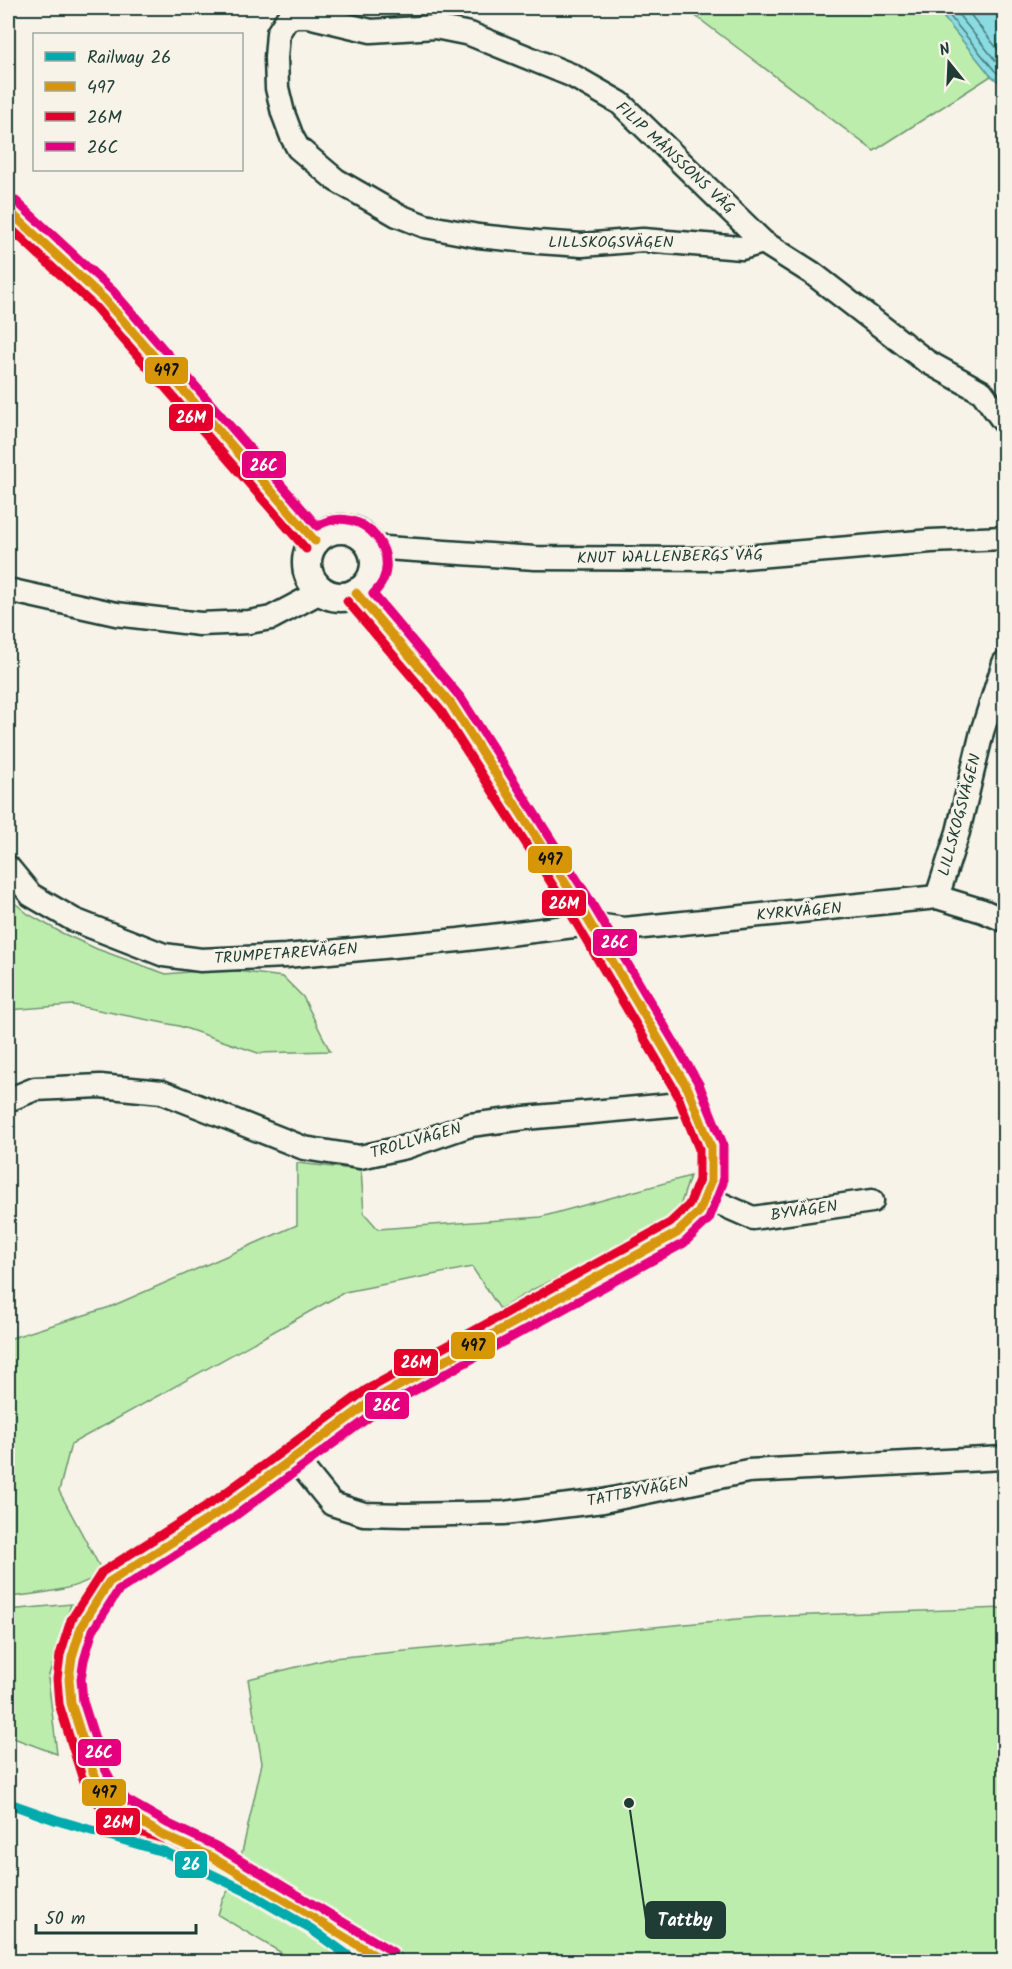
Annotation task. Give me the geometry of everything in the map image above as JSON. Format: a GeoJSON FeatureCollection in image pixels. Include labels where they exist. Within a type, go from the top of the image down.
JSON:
{"type":"FeatureCollection","features":[{"type":"Feature","properties":{"kind":"street","name":"FILIP MÅNSSONS VÄG"},"geometry":{"type":"LineString","coordinates":[[278,33],[287,19],[296,16],[308,16],[371,31],[435,27],[470,34],[571,75],[620,103],[763,242]]}},
{"type":"Feature","properties":{"kind":"street","name":"LILLSKOGSVÄGEN"},"geometry":{"type":"LineString","coordinates":[[278,33],[276,58],[278,88],[283,112],[298,148],[336,180],[397,215],[425,226],[478,237],[538,242],[582,245],[643,240],[742,248],[763,242]]}},
{"type":"Feature","properties":{"kind":"street"},"geometry":{"type":"LineString","coordinates":[[8,210],[104,299],[315,541]]}},
{"type":"Feature","properties":{"kind":"street"},"geometry":{"type":"LineString","coordinates":[[763,242],[812,273],[926,361],[982,392],[1005,422]]}},
{"type":"Feature","properties":{"kind":"street"},"geometry":{"type":"LineString","coordinates":[[335,530],[346,530],[358,534],[370,547],[374,557],[374,568],[370,580],[363,589],[341,597],[322,591],[313,583],[307,567],[308,555],[315,541],[323,534],[335,530]]}},
{"type":"Feature","properties":{"kind":"street","name":"KNUT WALLENBERGS VÄG"},"geometry":{"type":"LineString","coordinates":[[370,547],[535,558],[722,559],[1005,537]]}},
{"type":"Feature","properties":{"kind":"street"},"geometry":{"type":"LineString","coordinates":[[8,590],[116,614],[200,624],[249,622],[272,618],[322,591]]}},
{"type":"Feature","properties":{"kind":"street"},"geometry":{"type":"LineString","coordinates":[[356,593],[450,704],[590,924],[688,1089],[711,1147],[711,1182],[699,1212],[677,1233],[373,1400],[224,1509],[110,1582],[82,1625],[70,1668],[71,1703],[93,1772],[103,1791],[119,1809],[163,1835],[210,1856],[387,1962]]}},
{"type":"Feature","properties":{"kind":"street","name":"LILLSKOGSVÄGEN"},"geometry":{"type":"LineString","coordinates":[[937,897],[958,832],[982,732],[1005,663]]}},
{"type":"Feature","properties":{"kind":"street","name":"TRUMPETAREVÄGEN"},"geometry":{"type":"LineString","coordinates":[[8,867],[32,896],[74,920],[164,955],[201,960],[298,955],[459,940],[590,924]]}},
{"type":"Feature","properties":{"kind":"street","name":"KYRKVÄGEN"},"geometry":{"type":"LineString","coordinates":[[590,924],[624,929],[937,897],[1005,920]]}},
{"type":"Feature","properties":{"kind":"street","name":"TROLLVÄGEN"},"geometry":{"type":"LineString","coordinates":[[8,1100],[35,1089],[100,1086],[162,1092],[304,1148],[360,1157],[406,1147],[470,1125],[693,1103]]}},
{"type":"Feature","properties":{"kind":"street","name":"BYVÄGEN"},"geometry":{"type":"LineString","coordinates":[[705,1197],[753,1218],[872,1201]]}},
{"type":"Feature","properties":{"kind":"street","name":"TATTBYVÄGEN"},"geometry":{"type":"LineString","coordinates":[[295,1458],[332,1504],[364,1514],[405,1515],[504,1513],[603,1501],[748,1471],[1005,1458]]}},
{"type":"Feature","properties":{"kind":"green space"},"geometry":{"type":"Polygon","coordinates":[[[685,8],[936,8],[991,76],[874,151],[685,8]]]}},
{"type":"Feature","properties":{"kind":"green space"},"geometry":{"type":"Polygon","coordinates":[[[10,899],[28,914],[62,933],[97,949],[166,974],[222,969],[283,977],[303,997],[330,1051],[258,1053],[179,1026],[73,1005],[8,1010],[8,901],[10,899]]]}},
{"type":"Feature","properties":{"kind":"green space"},"geometry":{"type":"Polygon","coordinates":[[[297,1163],[361,1170],[364,1213],[378,1229],[541,1217],[690,1176],[680,1206],[654,1231],[534,1289],[500,1309],[472,1267],[345,1292],[71,1444],[59,1491],[102,1571],[93,1578],[70,1587],[8,1597],[8,1339],[110,1307],[297,1225],[297,1163]]]}},
{"type":"Feature","properties":{"kind":"green space"},"geometry":{"type":"Polygon","coordinates":[[[71,1604],[48,1678],[57,1754],[8,1736],[8,1610],[71,1604]]]}},
{"type":"Feature","properties":{"kind":"green space"},"geometry":{"type":"Polygon","coordinates":[[[1004,1608],[1004,1961],[295,1961],[218,1915],[222,1901],[237,1875],[262,1763],[248,1679],[333,1658],[758,1617],[1004,1608]]]}},
{"type":"Feature","properties":{"kind":"water"},"geometry":{"type":"Polygon","coordinates":[[[936,8],[1004,8],[1004,86],[991,76],[936,8]]]}},
{"type":"Feature","properties":{"kind":"rail line","name":"26"},"geometry":{"type":"LineString","coordinates":[[8,1803],[56,1820],[165,1852],[246,1891],[311,1929],[357,1962]]}},
{"type":"Feature","properties":{"kind":"transit line","name":"26C"},"geometry":{"type":"LineString","coordinates":[[16,201],[113,291],[317,526],[334,520],[350,520],[365,526],[376,537],[384,550],[386,565],[383,580],[373,594],[461,698],[588,897],[699,1084],[723,1144],[723,1183],[709,1219],[684,1243],[379,1410],[231,1519],[118,1591],[93,1630],[81,1679],[83,1701],[104,1767],[113,1784],[127,1800],[169,1824],[216,1846],[393,1952]]}},
{"type":"Feature","properties":{"kind":"transit line","name":"497"},"geometry":{"type":"LineString","coordinates":[[8,210],[104,299],[315,541]]}},
{"type":"Feature","properties":{"kind":"transit line","name":"26M"},"geometry":{"type":"LineString","coordinates":[[8,226],[95,307],[306,549]]}},
{"type":"Feature","properties":{"kind":"transit line","name":"497"},"geometry":{"type":"LineString","coordinates":[[356,593],[451,704],[578,903],[688,1089],[711,1147],[711,1182],[699,1212],[677,1233],[373,1400],[224,1509],[109,1582],[82,1625],[72,1657],[69,1679],[71,1703],[93,1772],[103,1791],[119,1809],[163,1835],[210,1856],[386,1962]]}},
{"type":"Feature","properties":{"kind":"transit line","name":"26M"},"geometry":{"type":"LineString","coordinates":[[347,601],[441,711],[568,909],[677,1094],[699,1149],[699,1180],[689,1205],[670,1223],[366,1390],[217,1499],[102,1572],[71,1620],[60,1655],[57,1679],[59,1704],[82,1777],[94,1799],[113,1819],[157,1845],[204,1867],[363,1962]]}},
{"type":"Feature","properties":{"kind":"place","name":"Tattby"},"geometry":{"type":"Point","coordinates":[629,1803]}}]}
